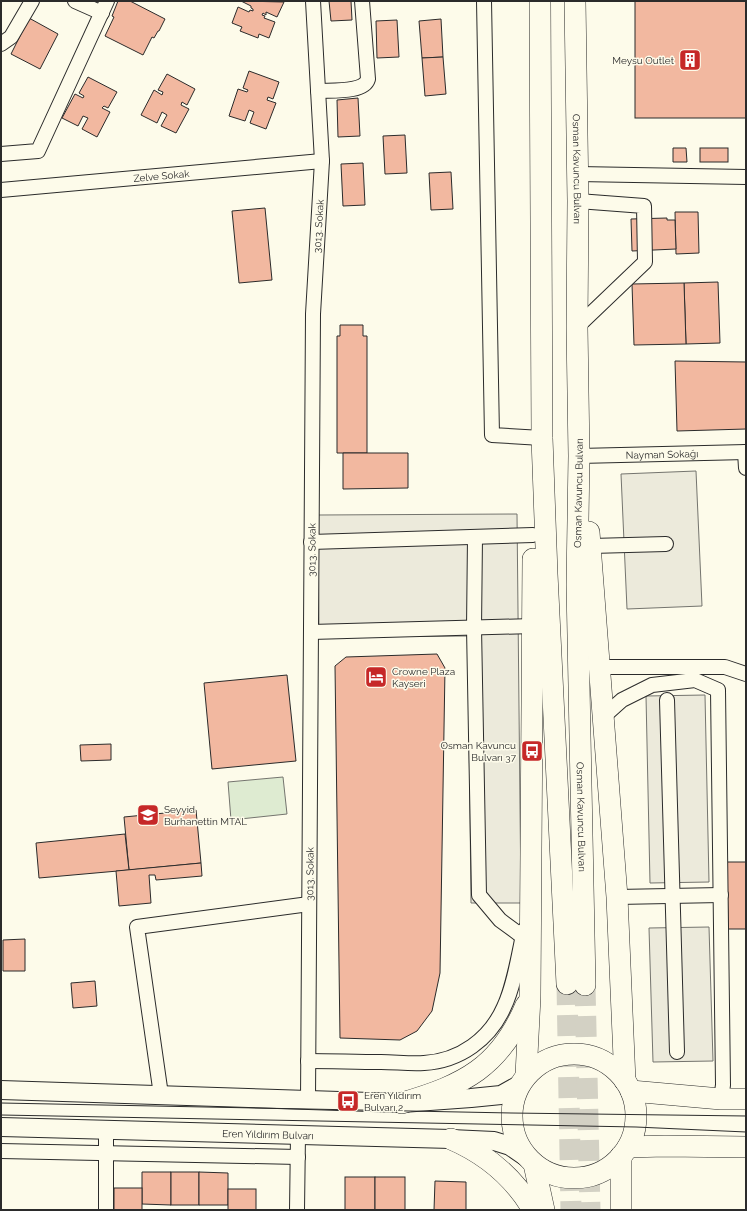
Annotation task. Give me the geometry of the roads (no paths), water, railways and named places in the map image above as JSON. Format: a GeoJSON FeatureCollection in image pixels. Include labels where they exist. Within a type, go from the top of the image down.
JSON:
{"type":"FeatureCollection","features":[{"type":"Feature","properties":{"kind":"highway","name":"Osman Kavuncu Bulvarı"},"geometry":{"type":"LineString","coordinates":[[540,1],[542,438],[548,582],[576,984],[577,585],[579,456],[577,328],[578,174],[575,1]]}},
{"type":"Feature","properties":{"kind":"highway"},"geometry":{"type":"LineString","coordinates":[[522,1080],[530,997],[533,535],[542,438]]}},
{"type":"Feature","properties":{"kind":"highway"},"geometry":{"type":"LineString","coordinates":[[579,456],[591,546],[617,897],[628,1086],[635,1108],[636,1127],[624,1152],[613,1164],[603,1171],[582,1178],[559,1176],[548,1173],[532,1162],[522,1150],[511,1124],[514,1095],[522,1080],[534,1067],[549,1058],[565,1053],[577,1053],[599,1058],[618,1072],[628,1086],[721,1099],[746,1099]]}},
{"type":"Feature","properties":{"kind":"highway"},"geometry":{"type":"LineString","coordinates":[[402,1103],[438,1092],[469,1077],[483,1068],[495,1055],[515,1027],[530,997]]}},
{"type":"Feature","properties":{"kind":"highway"},"geometry":{"type":"LineString","coordinates":[[451,1139],[478,1152],[501,1169],[520,1191],[533,1210]]}},
{"type":"Feature","properties":{"kind":"highway"},"geometry":{"type":"LineString","coordinates":[[624,1152],[666,1146],[746,1147]]}},
{"type":"Feature","properties":{"kind":"highway"},"geometry":{"type":"LineString","coordinates":[[621,1210],[624,1152]]}},
{"type":"Feature","properties":{"kind":"highway"},"geometry":{"type":"LineString","coordinates":[[532,1162],[544,1210]]}},
{"type":"Feature","properties":{"kind":"main road"},"geometry":{"type":"LineString","coordinates":[[1,1090],[402,1103],[502,1095],[522,1080]]}},
{"type":"Feature","properties":{"kind":"main road","name":"Eren Yıldırım Bulvarı"},"geometry":{"type":"LineString","coordinates":[[1,1127],[494,1141],[510,1146],[532,1162]]}},
{"type":"Feature","properties":{"kind":"street"},"geometry":{"type":"LineString","coordinates":[[1,44],[11,37],[32,1]]}},
{"type":"Feature","properties":{"kind":"street"},"geometry":{"type":"LineString","coordinates":[[1,154],[38,151],[105,7],[75,1]]}},
{"type":"Feature","properties":{"kind":"street","name":"3013. Sokak"},"geometry":{"type":"LineString","coordinates":[[308,1100],[313,314],[322,161],[313,1]]}},
{"type":"Feature","properties":{"kind":"street"},"geometry":{"type":"LineString","coordinates":[[318,91],[355,89],[367,82],[368,78],[362,1]]}},
{"type":"Feature","properties":{"kind":"street"},"geometry":{"type":"LineString","coordinates":[[484,1],[492,435],[542,438]]}},
{"type":"Feature","properties":{"kind":"street","name":"Zelve Sokak"},"geometry":{"type":"LineString","coordinates":[[1,190],[322,161]]}},
{"type":"Feature","properties":{"kind":"street"},"geometry":{"type":"LineString","coordinates":[[578,174],[746,177]]}},
{"type":"Feature","properties":{"kind":"street"},"geometry":{"type":"LineString","coordinates":[[577,328],[645,262],[644,206],[578,201]]}},
{"type":"Feature","properties":{"kind":"street"},"geometry":{"type":"LineString","coordinates":[[746,452],[746,468]]}},
{"type":"Feature","properties":{"kind":"street","name":"Nayman Sokağı"},"geometry":{"type":"LineString","coordinates":[[579,456],[746,452]]}},
{"type":"Feature","properties":{"kind":"street"},"geometry":{"type":"LineString","coordinates":[[311,542],[533,535]]}},
{"type":"Feature","properties":{"kind":"street"},"geometry":{"type":"LineString","coordinates":[[475,537],[474,628],[479,895],[500,920],[523,937]]}},
{"type":"Feature","properties":{"kind":"street"},"geometry":{"type":"LineString","coordinates":[[591,546],[666,544]]}},
{"type":"Feature","properties":{"kind":"street"},"geometry":{"type":"LineString","coordinates":[[311,632],[533,626]]}},
{"type":"Feature","properties":{"kind":"street"},"geometry":{"type":"LineString","coordinates":[[600,667],[725,667],[746,674]]}},
{"type":"Feature","properties":{"kind":"street"},"geometry":{"type":"LineString","coordinates":[[603,717],[622,700],[652,685],[695,680],[718,690],[723,1085],[721,1099]]}},
{"type":"Feature","properties":{"kind":"street"},"geometry":{"type":"LineString","coordinates":[[667,700],[677,1052]]}},
{"type":"Feature","properties":{"kind":"street"},"geometry":{"type":"LineString","coordinates":[[617,897],[720,895]]}},
{"type":"Feature","properties":{"kind":"street"},"geometry":{"type":"LineString","coordinates":[[308,1061],[424,1063],[450,1058],[469,1049],[488,1034],[505,1007],[509,996],[531,903]]}},
{"type":"Feature","properties":{"kind":"street"},"geometry":{"type":"LineString","coordinates":[[161,1095],[137,927],[309,904]]}},
{"type":"Feature","properties":{"kind":"street"},"geometry":{"type":"LineString","coordinates":[[106,1130],[106,1210]]}},
{"type":"Feature","properties":{"kind":"street"},"geometry":{"type":"LineString","coordinates":[[297,1210],[298,1135]]}},
{"type":"Feature","properties":{"kind":"street"},"geometry":{"type":"LineString","coordinates":[[1,1151],[298,1157]]}},
{"type":"Feature","properties":{"kind":"tunnel"},"geometry":{"type":"LineString","coordinates":[[567,984],[571,1210]]}},
{"type":"Feature","properties":{"kind":"tunnel"},"geometry":{"type":"LineString","coordinates":[[585,985],[590,1210]]}},
{"type":"Feature","properties":{"kind":"tram line"},"geometry":{"type":"LineString","coordinates":[[1,1103],[746,1116]]}},
{"type":"Feature","properties":{"kind":"tram line"},"geometry":{"type":"LineString","coordinates":[[1,1115],[636,1127],[746,1132]]}},
{"type":"Feature","properties":{"kind":"place","name":"Meysu Outlet"},"geometry":{"type":"Point","coordinates":[690,60]}},
{"type":"Feature","properties":{"kind":"place","name":"Crowne Plaza Kayseri"},"geometry":{"type":"Point","coordinates":[376,677]}},
{"type":"Feature","properties":{"kind":"place","name":"Osman Kavuncu Bulvarı 37"},"geometry":{"type":"Point","coordinates":[532,751]}},
{"type":"Feature","properties":{"kind":"place","name":"Seyyid Burhanettin MTAL"},"geometry":{"type":"Point","coordinates":[148,815]}},
{"type":"Feature","properties":{"kind":"place","name":"Eren Yıldırım Bulvarı 2"},"geometry":{"type":"Point","coordinates":[348,1101]}}]}
